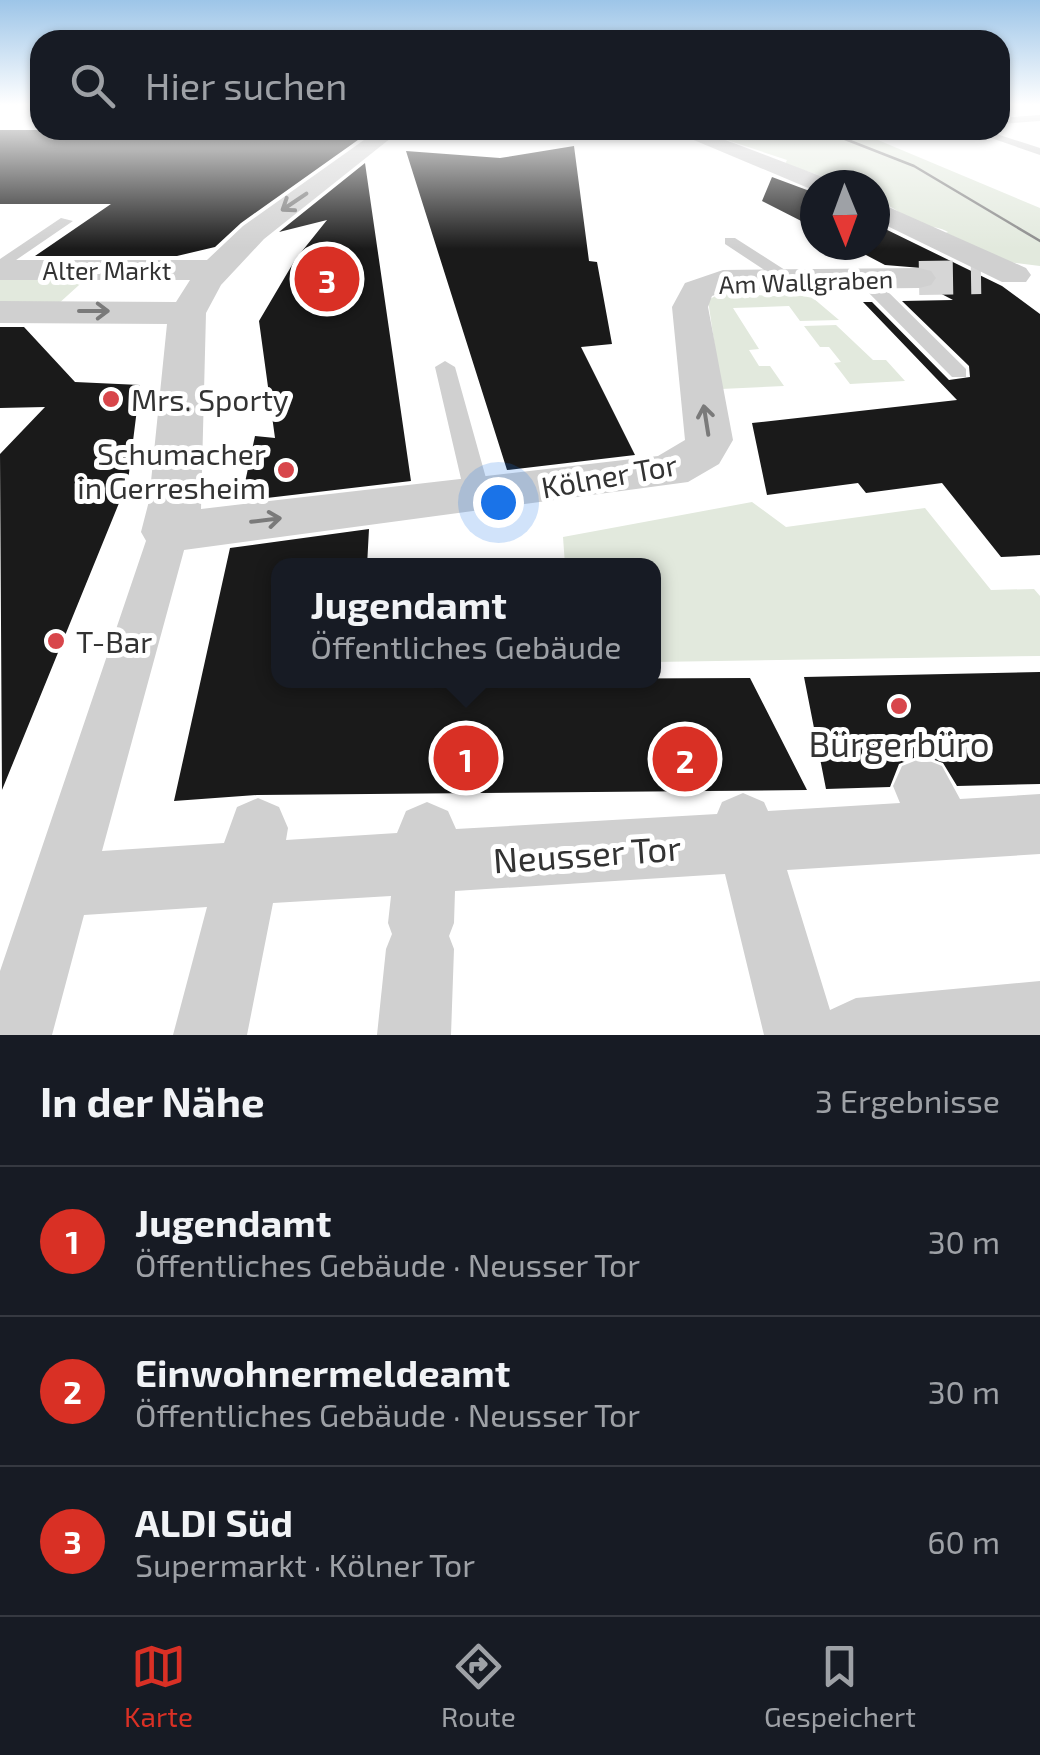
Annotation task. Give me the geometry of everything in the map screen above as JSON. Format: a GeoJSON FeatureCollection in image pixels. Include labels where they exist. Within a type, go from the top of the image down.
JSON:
{"type":"FeatureCollection","features":[{"type":"Feature","properties":{"kind":"street"},"geometry":{"type":"LineString","coordinates":[[16,1035],[169,532],[176,501],[188,312],[214,270],[252,230],[359,153]]}},
{"type":"Feature","properties":{"kind":"street"},"geometry":{"type":"LineString","coordinates":[[740,153],[800,176]]}},
{"type":"Feature","properties":{"kind":"street","name":"Am Wallgraben"},"geometry":{"type":"LineString","coordinates":[[890,216],[1012,276]]}},
{"type":"Feature","properties":{"kind":"street","name":"Alter Markt"},"geometry":{"type":"LineString","coordinates":[[0,268],[214,270]]}},
{"type":"Feature","properties":{"kind":"street","name":"Am Wallgraben"},"geometry":{"type":"LineString","coordinates":[[696,350],[690,306],[696,290],[722,280],[919,278]]}},
{"type":"Feature","properties":{"kind":"street","name":"Alter Markt"},"geometry":{"type":"LineString","coordinates":[[0,312],[188,312]]}},
{"type":"Feature","properties":{"kind":"street","name":"Kölner Tor"},"geometry":{"type":"LineString","coordinates":[[169,532],[670,470],[690,462],[709,440],[696,350]]}},
{"type":"Feature","properties":{"kind":"street","name":"Neusser Tor"},"geometry":{"type":"LineString","coordinates":[[62,885],[252,851],[424,892],[755,866],[933,808],[1040,824]]}},
{"type":"Feature","properties":{"kind":"street"},"geometry":{"type":"LineString","coordinates":[[210,1035],[252,851]]}},
{"type":"Feature","properties":{"kind":"street"},"geometry":{"type":"LineString","coordinates":[[755,866],[801,1035]]}},
{"type":"Feature","properties":{"kind":"street"},"geometry":{"type":"LineString","coordinates":[[414,1035],[424,892]]}},
{"type":"Feature","properties":{"kind":"street"},"geometry":{"type":"LineString","coordinates":[[856,1035],[1040,1017]]}},
{"type":"Feature","properties":{"kind":"lane"},"geometry":{"type":"LineString","coordinates":[[0,268],[66,221]]}},
{"type":"Feature","properties":{"kind":"lane"},"geometry":{"type":"LineString","coordinates":[[730,241],[790,279]]}},
{"type":"Feature","properties":{"kind":"lane"},"geometry":{"type":"LineString","coordinates":[[864,278],[959,373]]}},
{"type":"Feature","properties":{"kind":"lane"},"geometry":{"type":"LineString","coordinates":[[445,367],[478,496]]}},
{"type":"Feature","properties":{"kind":"shaded area"},"geometry":{"type":"Polygon","coordinates":[[[767,153],[910,153],[1040,208],[1040,266],[1008,262],[890,207],[890,170],[803,170],[785,164],[787,160],[767,153]]]}},
{"type":"Feature","properties":{"kind":"shaded area"},"geometry":{"type":"Polygon","coordinates":[[[0,275],[89,276],[57,305],[0,306],[0,275]]]}},
{"type":"Feature","properties":{"kind":"shaded area"},"geometry":{"type":"Polygon","coordinates":[[[781,292],[813,298],[839,320],[800,321],[789,306],[733,308],[759,349],[749,350],[759,366],[770,366],[784,386],[721,389],[708,300],[721,293],[774,296],[781,292]]]}},
{"type":"Feature","properties":{"kind":"shaded area"},"geometry":{"type":"Polygon","coordinates":[[[836,325],[873,360],[886,360],[905,381],[850,384],[834,363],[841,362],[829,347],[820,347],[804,326],[836,325]]]}},
{"type":"Feature","properties":{"kind":"shaded area"},"geometry":{"type":"Polygon","coordinates":[[[752,502],[786,527],[925,508],[991,590],[1034,589],[1040,596],[1040,656],[661,662],[661,558],[564,558],[563,537],[752,502]]]}},
{"type":"Feature","properties":{"kind":"building"},"geometry":{"type":"Polygon","coordinates":[[[0,153],[339,153],[241,223],[215,247],[177,256],[35,256],[111,204],[0,204],[0,153]]]}},
{"type":"Feature","properties":{"kind":"building"},"geometry":{"type":"Polygon","coordinates":[[[407,153],[500,158],[575,153],[589,261],[597,262],[612,344],[581,347],[635,455],[507,470],[407,153]]]}},
{"type":"Feature","properties":{"kind":"building"},"geometry":{"type":"Polygon","coordinates":[[[365,163],[411,481],[241,501],[255,436],[275,438],[259,321],[295,260],[327,220],[279,232],[365,163]]]}},
{"type":"Feature","properties":{"kind":"building"},"geometry":{"type":"Polygon","coordinates":[[[772,177],[800,187],[800,220],[762,201],[772,177]]]}},
{"type":"Feature","properties":{"kind":"building"},"geometry":{"type":"Polygon","coordinates":[[[890,231],[1002,286],[1040,314],[1040,555],[1001,557],[942,483],[866,493],[858,483],[767,495],[752,423],[957,400],[863,302],[872,302],[949,380],[970,377],[969,366],[902,301],[953,300],[932,289],[940,278],[934,269],[885,265],[876,260],[890,260],[890,231]]]}},
{"type":"Feature","properties":{"kind":"building"},"geometry":{"type":"Polygon","coordinates":[[[0,327],[24,327],[75,382],[140,385],[128,481],[2,790],[0,454],[45,407],[0,408],[0,327]]]}},
{"type":"Feature","properties":{"kind":"building"},"geometry":{"type":"Polygon","coordinates":[[[369,529],[367,558],[271,558],[271,688],[661,688],[661,678],[750,678],[807,790],[257,795],[174,801],[230,548],[369,529]]]}},
{"type":"Feature","properties":{"kind":"building","name":"Bürgerbüro"},"geometry":{"type":"Polygon","coordinates":[[[1040,672],[1040,784],[957,786],[943,763],[921,755],[899,764],[890,787],[826,789],[804,677],[1040,672]]]}},
{"type":"Feature","properties":{"kind":"tunnel"},"geometry":{"type":"LineString","coordinates":[[919,278],[981,277]]}},
{"type":"Feature","properties":{"kind":"tram line"},"geometry":{"type":"LineString","coordinates":[[882,153],[914,166],[1040,241]]}},
{"type":"Feature","properties":{"kind":"place","name":"ALDI Süd"},"geometry":{"type":"Point","coordinates":[327,279]}},
{"type":"Feature","properties":{"kind":"place","name":"Mrs. Sporty"},"geometry":{"type":"Point","coordinates":[111,399]}},
{"type":"Feature","properties":{"kind":"place","name":"Schumacher in Gerresheim"},"geometry":{"type":"Point","coordinates":[286,470]}},
{"type":"Feature","properties":{"kind":"place","name":"T-Bar"},"geometry":{"type":"Point","coordinates":[56,641]}},
{"type":"Feature","properties":{"kind":"place","name":"Bürgerbüro"},"geometry":{"type":"Point","coordinates":[899,706]}},
{"type":"Feature","properties":{"kind":"place","name":"Jugendamt"},"geometry":{"type":"Point","coordinates":[466,758]}},
{"type":"Feature","properties":{"kind":"place","name":"Einwohnermeldeamt"},"geometry":{"type":"Point","coordinates":[685,759]}}]}
